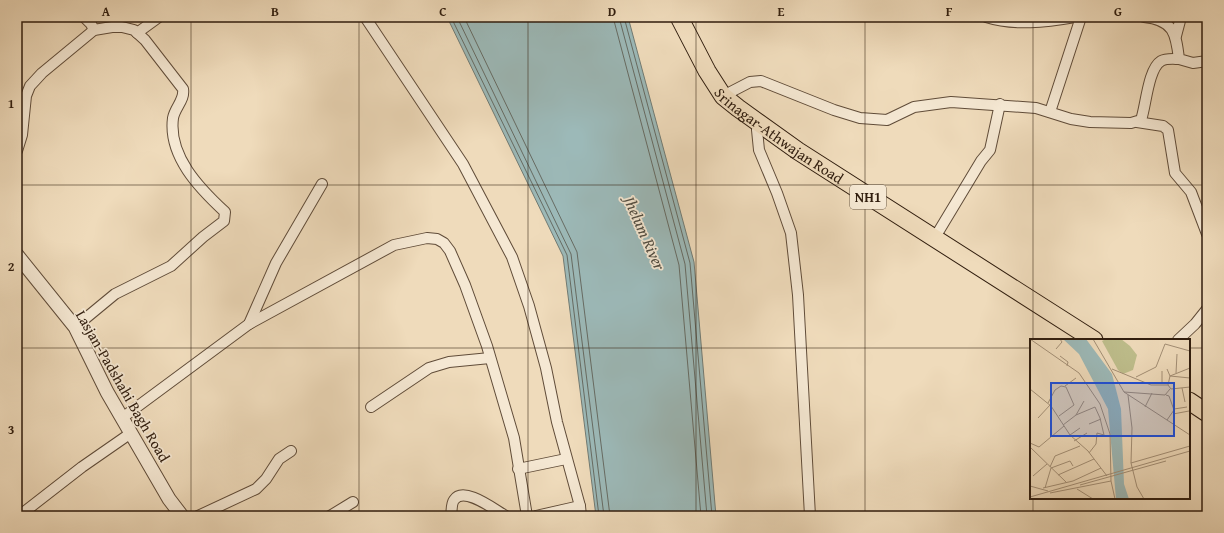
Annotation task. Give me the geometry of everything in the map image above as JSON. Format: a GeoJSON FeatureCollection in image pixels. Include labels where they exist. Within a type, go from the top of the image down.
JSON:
{"type":"FeatureCollection","features":[{"type":"Feature","properties":{"kind":"highway","name":"Srinagar-Athwajan Road"},"geometry":{"type":"LineString","coordinates":[[679,17],[707,71],[723,96],[758,124],[798,152],[1092,339]]}},
{"type":"Feature","properties":{"kind":"highway"},"geometry":{"type":"LineString","coordinates":[[1190,402],[1207,413]]}},
{"type":"Feature","properties":{"kind":"street"},"geometry":{"type":"LineString","coordinates":[[84,17],[91,24],[94,30]]}},
{"type":"Feature","properties":{"kind":"street"},"geometry":{"type":"LineString","coordinates":[[137,33],[159,17]]}},
{"type":"Feature","properties":{"kind":"street"},"geometry":{"type":"LineString","coordinates":[[365,17],[463,164],[512,257],[529,306],[546,368],[566,459],[580,511],[536,516]]}},
{"type":"Feature","properties":{"kind":"street"},"geometry":{"type":"LineString","coordinates":[[986,17],[1011,22],[1042,22],[1075,17]]}},
{"type":"Feature","properties":{"kind":"street"},"geometry":{"type":"LineString","coordinates":[[1050,112],[1081,17]]}},
{"type":"Feature","properties":{"kind":"street"},"geometry":{"type":"LineString","coordinates":[[1144,17],[1158,18],[1170,28],[1176,36]]}},
{"type":"Feature","properties":{"kind":"street"},"geometry":{"type":"LineString","coordinates":[[1179,59],[1176,36],[1181,17]]}},
{"type":"Feature","properties":{"kind":"street"},"geometry":{"type":"LineString","coordinates":[[17,152],[22,135],[24,109],[30,86],[42,73],[94,30],[122,27],[137,33],[183,89],[183,99],[177,106],[173,118],[178,148],[184,164],[190,173],[210,198],[225,212],[226,218],[224,221],[203,236],[170,266],[151,277],[126,287],[74,327]]}},
{"type":"Feature","properties":{"kind":"street"},"geometry":{"type":"LineString","coordinates":[[1137,122],[1141,120],[1143,115],[1150,80],[1157,65],[1165,59],[1179,59],[1193,63],[1207,61]]}},
{"type":"Feature","properties":{"kind":"street"},"geometry":{"type":"LineString","coordinates":[[723,96],[750,82],[761,81],[848,115],[881,119],[894,118],[908,109],[928,104],[951,102],[1000,104],[1050,112],[1071,119],[1090,122],[1137,122],[1163,126],[1168,130],[1175,173],[1191,192],[1207,234]]}},
{"type":"Feature","properties":{"kind":"street"},"geometry":{"type":"LineString","coordinates":[[934,239],[981,161],[990,150],[1000,104]]}},
{"type":"Feature","properties":{"kind":"street"},"geometry":{"type":"LineString","coordinates":[[758,124],[758,150],[777,193],[791,233],[798,295],[810,516]]}},
{"type":"Feature","properties":{"kind":"street"},"geometry":{"type":"LineString","coordinates":[[249,324],[276,263],[322,184]]}},
{"type":"Feature","properties":{"kind":"street"},"geometry":{"type":"LineString","coordinates":[[122,418],[249,324],[382,250],[394,245],[420,240],[437,239],[444,243],[450,251],[464,285],[490,358],[514,438],[527,516]]}},
{"type":"Feature","properties":{"kind":"street","name":"Lasjan-Padshahi Bagh Road"},"geometry":{"type":"LineString","coordinates":[[17,255],[74,327],[122,418],[169,499],[182,516]]}},
{"type":"Feature","properties":{"kind":"street"},"geometry":{"type":"LineString","coordinates":[[1179,339],[1206,310]]}},
{"type":"Feature","properties":{"kind":"street"},"geometry":{"type":"LineString","coordinates":[[371,407],[429,368],[449,362],[490,358]]}},
{"type":"Feature","properties":{"kind":"street"},"geometry":{"type":"LineString","coordinates":[[19,516],[82,467],[131,433]]}},
{"type":"Feature","properties":{"kind":"street"},"geometry":{"type":"LineString","coordinates":[[198,516],[256,489],[266,479],[279,459],[291,451]]}},
{"type":"Feature","properties":{"kind":"street"},"geometry":{"type":"LineString","coordinates":[[518,469],[566,459]]}},
{"type":"Feature","properties":{"kind":"street"},"geometry":{"type":"LineString","coordinates":[[451,516],[454,500],[457,497],[464,496],[479,500],[506,516]]}},
{"type":"Feature","properties":{"kind":"street"},"geometry":{"type":"LineString","coordinates":[[330,516],[353,502]]}},
{"type":"Feature","properties":{"kind":"water","name":"Jhelum River"},"geometry":{"type":"Polygon","coordinates":[[[447,17],[628,17],[694,262],[716,516],[596,516],[563,256],[447,17]]]}}]}
